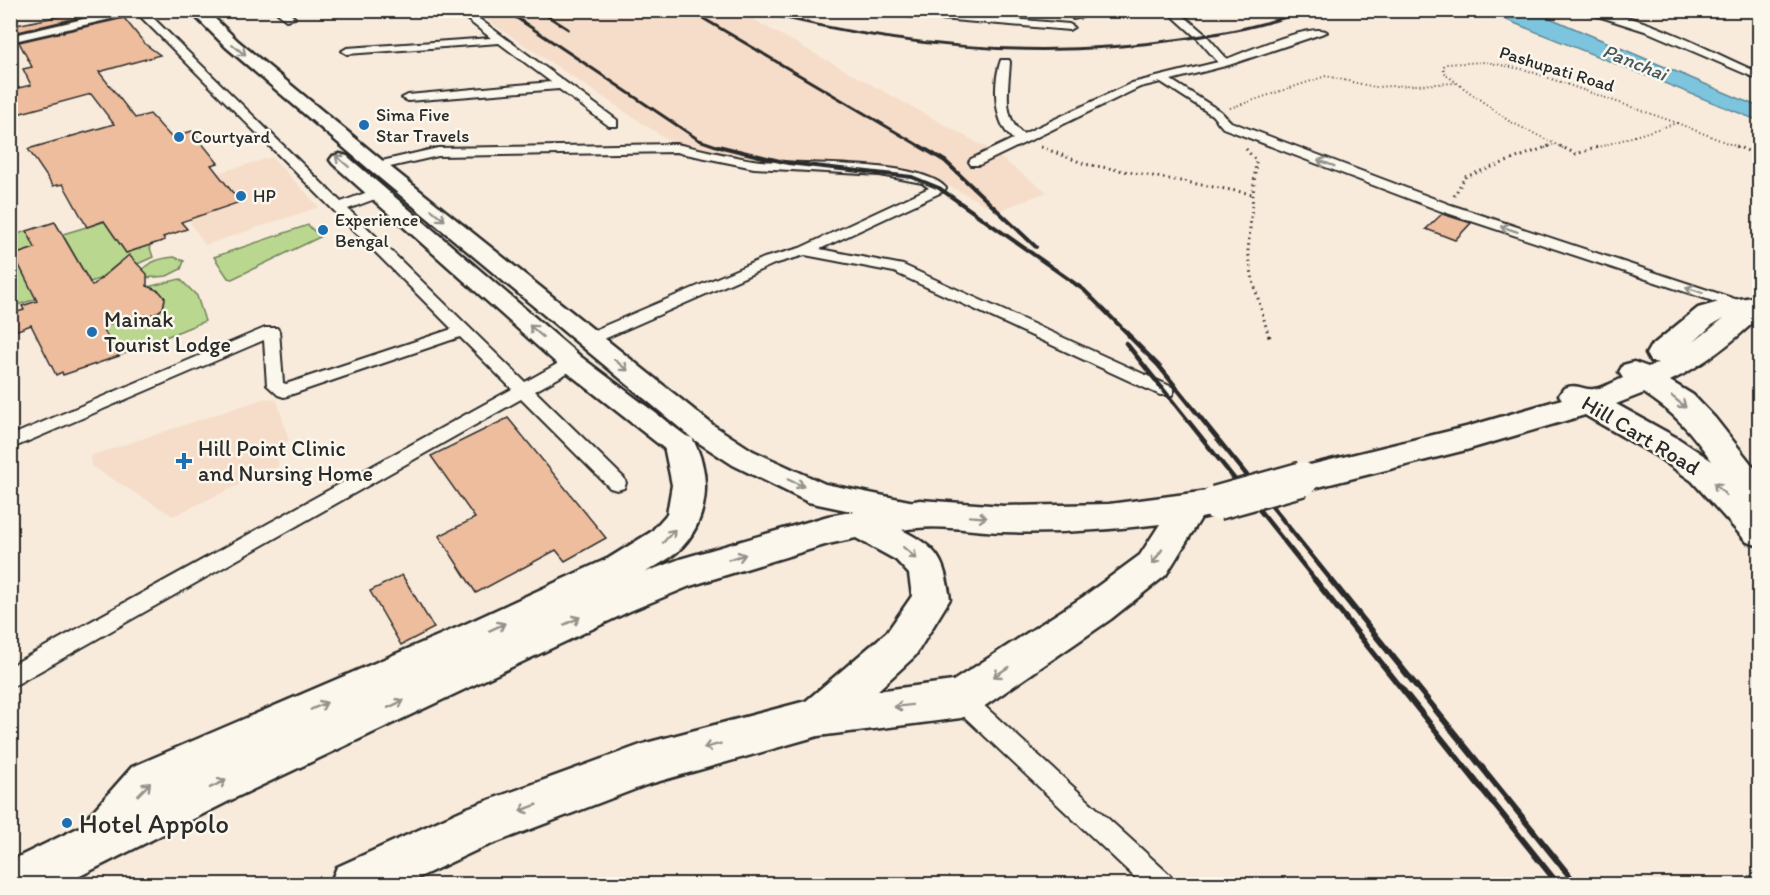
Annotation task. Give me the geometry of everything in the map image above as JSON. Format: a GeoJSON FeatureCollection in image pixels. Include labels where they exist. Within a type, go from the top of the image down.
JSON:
{"type":"FeatureCollection","features":[{"type":"Feature","properties":{"kind":"highway"},"geometry":{"type":"LineString","coordinates":[[15,885],[222,782],[616,600],[680,574],[844,527],[920,513],[1004,519],[1109,517],[1202,506],[1449,443],[1690,358],[1731,330],[1755,306]]}},
{"type":"Feature","properties":{"kind":"highway","name":"Hill Cart Road"},"geometry":{"type":"LineString","coordinates":[[1640,375],[1682,403],[1704,426],[1760,501]]}},
{"type":"Feature","properties":{"kind":"highway","name":"Hill Cart Road"},"geometry":{"type":"LineString","coordinates":[[1579,397],[1667,447],[1704,472],[1760,532]]}},
{"type":"Feature","properties":{"kind":"highway"},"geometry":{"type":"LineString","coordinates":[[91,848],[148,782],[475,638],[622,568],[664,542],[684,518],[689,486],[680,446]]}},
{"type":"Feature","properties":{"kind":"highway"},"geometry":{"type":"LineString","coordinates":[[354,885],[467,831],[646,764],[818,717],[961,699],[1097,608],[1153,565],[1202,506]]}},
{"type":"Feature","properties":{"kind":"highway"},"geometry":{"type":"LineString","coordinates":[[818,717],[901,644],[931,599],[927,569],[909,550],[844,527]]}},
{"type":"Feature","properties":{"kind":"main road"},"geometry":{"type":"LineString","coordinates":[[173,10],[213,48],[572,363],[680,446]]}},
{"type":"Feature","properties":{"kind":"main road"},"geometry":{"type":"LineString","coordinates":[[196,10],[232,44],[377,166],[703,432],[743,458],[819,494],[920,513]]}},
{"type":"Feature","properties":{"kind":"main road"},"geometry":{"type":"LineString","coordinates":[[378,193],[400,185]]}},
{"type":"Feature","properties":{"kind":"street"},"geometry":{"type":"LineString","coordinates":[[10,39],[138,10],[617,483]]}},
{"type":"Feature","properties":{"kind":"street"},"geometry":{"type":"LineString","coordinates":[[279,10],[290,18]]}},
{"type":"Feature","properties":{"kind":"street"},"geometry":{"type":"LineString","coordinates":[[460,10],[613,123]]}},
{"type":"Feature","properties":{"kind":"street"},"geometry":{"type":"LineString","coordinates":[[871,10],[1069,27]]}},
{"type":"Feature","properties":{"kind":"street"},"geometry":{"type":"LineString","coordinates":[[994,22],[996,10]]}},
{"type":"Feature","properties":{"kind":"street"},"geometry":{"type":"LineString","coordinates":[[1171,10],[1202,37],[1226,63]]}},
{"type":"Feature","properties":{"kind":"street"},"geometry":{"type":"LineString","coordinates":[[1584,10],[1628,21],[1678,40],[1760,77]]}},
{"type":"Feature","properties":{"kind":"street"},"geometry":{"type":"LineString","coordinates":[[1628,21],[1637,10]]}},
{"type":"Feature","properties":{"kind":"street"},"geometry":{"type":"LineString","coordinates":[[975,162],[1136,85],[1226,63],[1307,34],[1322,32]]}},
{"type":"Feature","properties":{"kind":"street"},"geometry":{"type":"LineString","coordinates":[[347,51],[502,40]]}},
{"type":"Feature","properties":{"kind":"street"},"geometry":{"type":"LineString","coordinates":[[1703,40],[1760,64]]}},
{"type":"Feature","properties":{"kind":"street"},"geometry":{"type":"LineString","coordinates":[[1005,62],[1003,116],[1010,133],[1021,139]]}},
{"type":"Feature","properties":{"kind":"street"},"geometry":{"type":"LineString","coordinates":[[1163,80],[1216,113],[1227,125],[1446,208],[1755,306]]}},
{"type":"Feature","properties":{"kind":"street"},"geometry":{"type":"LineString","coordinates":[[408,98],[561,86]]}},
{"type":"Feature","properties":{"kind":"street"},"geometry":{"type":"LineString","coordinates":[[377,166],[438,152],[676,148],[754,164],[880,171],[926,180],[939,188],[805,250],[769,261],[589,339]]}},
{"type":"Feature","properties":{"kind":"street"},"geometry":{"type":"LineString","coordinates":[[339,208],[378,193]]}},
{"type":"Feature","properties":{"kind":"street"},"geometry":{"type":"LineString","coordinates":[[805,250],[898,268],[1166,391]]}},
{"type":"Feature","properties":{"kind":"street"},"geometry":{"type":"LineString","coordinates":[[10,443],[271,331],[275,385],[284,391],[464,331]]}},
{"type":"Feature","properties":{"kind":"street"},"geometry":{"type":"LineString","coordinates":[[10,678],[572,363]]}},
{"type":"Feature","properties":{"kind":"street"},"geometry":{"type":"LineString","coordinates":[[961,699],[1161,885]]}},
{"type":"Feature","properties":{"kind":"path","name":"Pashupati Road"},"geometry":{"type":"LineString","coordinates":[[1457,83],[1446,75],[1443,68],[1445,64],[1456,61],[1493,62],[1552,78],[1678,123],[1760,156]]}},
{"type":"Feature","properties":{"kind":"path"},"geometry":{"type":"LineString","coordinates":[[1216,113],[1326,76],[1374,87],[1457,83],[1509,121],[1575,154],[1678,123]]}},
{"type":"Feature","properties":{"kind":"path"},"geometry":{"type":"LineString","coordinates":[[1227,125],[1256,161],[1248,251],[1253,281],[1270,339]]}},
{"type":"Feature","properties":{"kind":"path"},"geometry":{"type":"LineString","coordinates":[[1021,139],[1084,164],[1253,194]]}},
{"type":"Feature","properties":{"kind":"path"},"geometry":{"type":"LineString","coordinates":[[1446,208],[1466,177],[1554,144]]}},
{"type":"Feature","properties":{"kind":"shaded area"},"geometry":{"type":"Polygon","coordinates":[[[473,11],[742,11],[761,24],[987,148],[1047,192],[998,211],[941,182],[777,172],[692,156],[473,11]]]}},
{"type":"Feature","properties":{"kind":"shaded area","name":"HP"},"geometry":{"type":"Polygon","coordinates":[[[272,157],[319,207],[205,245],[168,188],[272,157]]]}},
{"type":"Feature","properties":{"kind":"shaded area","name":"Hill Point Clinic and Nursing Home"},"geometry":{"type":"Polygon","coordinates":[[[266,398],[277,400],[289,441],[274,446],[279,466],[173,516],[91,466],[90,456],[266,398]]]}},
{"type":"Feature","properties":{"kind":"green space"},"geometry":{"type":"Polygon","coordinates":[[[97,210],[149,245],[153,257],[133,266],[119,263],[99,279],[90,282],[65,239],[14,255],[36,299],[11,307],[11,236],[27,231],[33,243],[103,222],[97,210]]]}},
{"type":"Feature","properties":{"kind":"green space"},"geometry":{"type":"Polygon","coordinates":[[[308,225],[320,237],[232,279],[228,278],[214,257],[308,225]]]}},
{"type":"Feature","properties":{"kind":"green space"},"geometry":{"type":"Polygon","coordinates":[[[174,257],[184,261],[181,269],[167,276],[144,278],[141,271],[152,262],[174,257]]]}},
{"type":"Feature","properties":{"kind":"green space"},"geometry":{"type":"Polygon","coordinates":[[[180,279],[197,296],[205,321],[119,356],[102,327],[118,320],[148,316],[160,311],[164,306],[165,298],[159,291],[147,287],[180,279]]]}},
{"type":"Feature","properties":{"kind":"water","name":"Panchai"},"geometry":{"type":"Polygon","coordinates":[[[1484,11],[1538,11],[1759,107],[1759,121],[1484,11]]]}},
{"type":"Feature","properties":{"kind":"building"},"geometry":{"type":"Polygon","coordinates":[[[90,10],[110,10],[14,33],[11,26],[90,10]]]}},
{"type":"Feature","properties":{"kind":"building"},"geometry":{"type":"Polygon","coordinates":[[[124,18],[145,44],[160,55],[99,72],[135,118],[150,114],[171,137],[192,131],[218,163],[211,165],[240,202],[181,222],[187,229],[163,237],[165,240],[126,253],[104,221],[87,227],[63,184],[53,186],[28,149],[114,124],[91,94],[10,116],[10,90],[31,85],[23,69],[32,67],[19,42],[124,18]]]}},
{"type":"Feature","properties":{"kind":"building"},"geometry":{"type":"Polygon","coordinates":[[[1442,214],[1471,223],[1455,240],[1426,229],[1442,214]]]}},
{"type":"Feature","properties":{"kind":"building"},"geometry":{"type":"Polygon","coordinates":[[[55,222],[92,286],[129,255],[147,274],[147,286],[159,291],[165,298],[163,308],[155,314],[124,318],[102,327],[119,356],[63,375],[62,372],[56,375],[31,325],[10,333],[10,314],[24,310],[22,306],[37,301],[14,255],[35,248],[27,231],[55,222]]]}},
{"type":"Feature","properties":{"kind":"building"},"geometry":{"type":"Polygon","coordinates":[[[508,418],[606,538],[565,561],[556,550],[476,593],[439,536],[475,518],[431,456],[508,418]]]}},
{"type":"Feature","properties":{"kind":"building"},"geometry":{"type":"Polygon","coordinates":[[[402,575],[434,628],[401,645],[370,591],[402,575]]]}},
{"type":"Feature","properties":{"kind":"railway"},"geometry":{"type":"LineString","coordinates":[[505,10],[699,140],[722,148]]}},
{"type":"Feature","properties":{"kind":"railway"},"geometry":{"type":"LineString","coordinates":[[538,10],[568,29]]}},
{"type":"Feature","properties":{"kind":"railway"},"geometry":{"type":"LineString","coordinates":[[689,10],[923,148]]}},
{"type":"Feature","properties":{"kind":"railway"},"geometry":{"type":"LineString","coordinates":[[754,10],[807,23],[913,41],[966,47],[1020,49],[1128,46],[1182,39],[1244,28],[1305,10]]}},
{"type":"Feature","properties":{"kind":"railway"},"geometry":{"type":"LineString","coordinates":[[718,146],[788,163],[912,177],[939,188],[1084,290],[1131,337]]}},
{"type":"Feature","properties":{"kind":"railway"},"geometry":{"type":"LineString","coordinates":[[920,146],[945,161],[1036,247]]}},
{"type":"Feature","properties":{"kind":"railway"},"geometry":{"type":"LineString","coordinates":[[1129,336],[1159,366],[1332,581]]}},
{"type":"Feature","properties":{"kind":"railway"},"geometry":{"type":"LineString","coordinates":[[1126,343],[1316,581]]}},
{"type":"Feature","properties":{"kind":"railway"},"geometry":{"type":"LineString","coordinates":[[1315,580],[1558,884]]}},
{"type":"Feature","properties":{"kind":"railway"},"geometry":{"type":"LineString","coordinates":[[1331,580],[1576,884]]}},
{"type":"Feature","properties":{"kind":"place","name":"Sima Five Star Travels"},"geometry":{"type":"Point","coordinates":[364,125]}},
{"type":"Feature","properties":{"kind":"place","name":"Courtyard"},"geometry":{"type":"Point","coordinates":[179,137]}},
{"type":"Feature","properties":{"kind":"place","name":"HP"},"geometry":{"type":"Point","coordinates":[241,196]}},
{"type":"Feature","properties":{"kind":"place","name":"Experience Bengal"},"geometry":{"type":"Point","coordinates":[323,230]}},
{"type":"Feature","properties":{"kind":"place","name":"Mainak Tourist Lodge"},"geometry":{"type":"Point","coordinates":[92,332]}},
{"type":"Feature","properties":{"kind":"place","name":"Hill Point Clinic and Nursing Home"},"geometry":{"type":"Point","coordinates":[184,461]}},
{"type":"Feature","properties":{"kind":"place","name":"Hotel Appolo"},"geometry":{"type":"Point","coordinates":[67,823]}}]}
